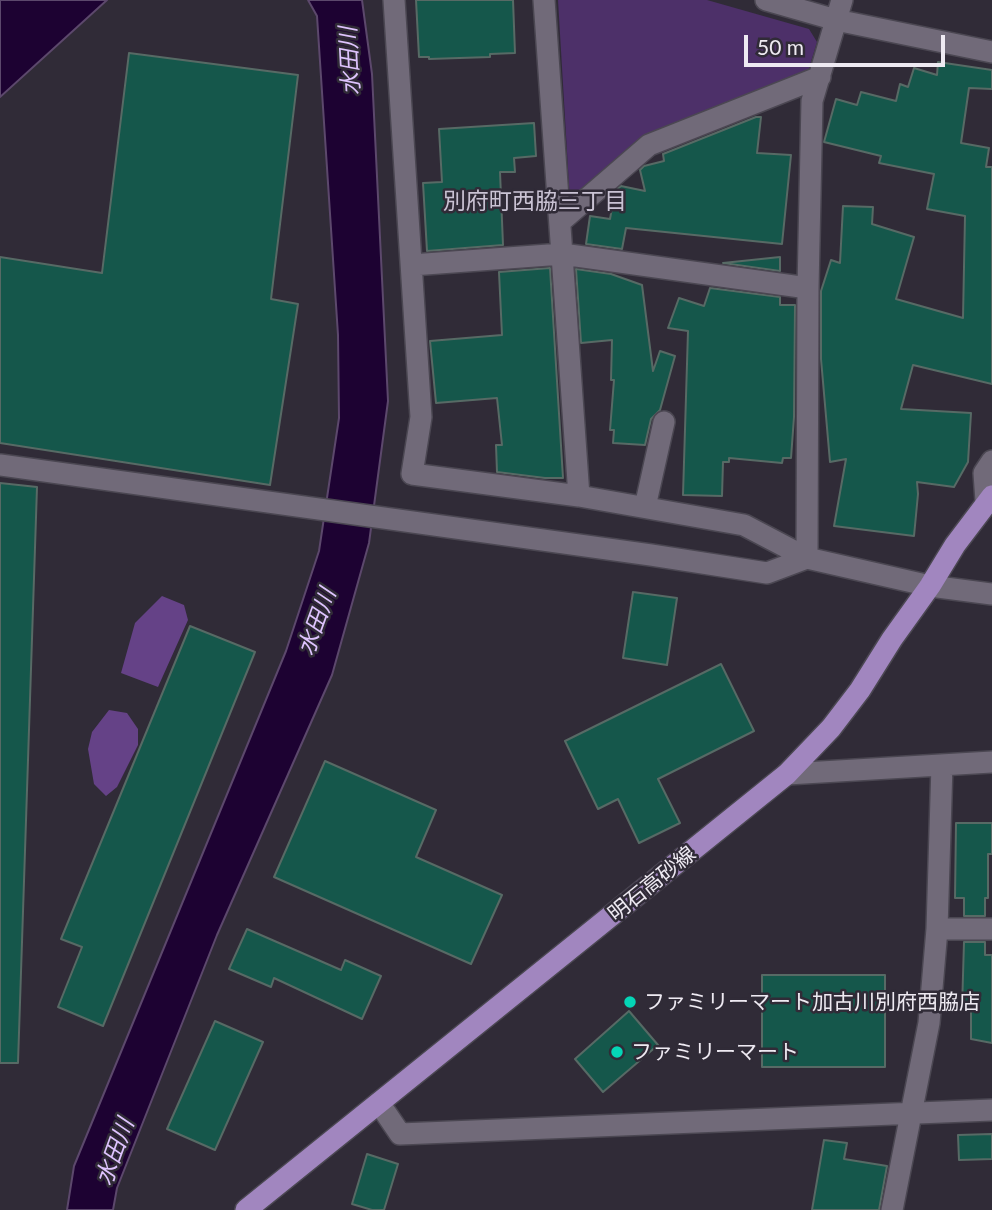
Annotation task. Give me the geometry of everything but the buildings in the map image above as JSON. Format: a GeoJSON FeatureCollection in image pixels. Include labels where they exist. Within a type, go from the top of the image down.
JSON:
{"type":"FeatureCollection","features":[{"type":"Feature","properties":{"kind":"main road","name":"明石高砂線"},"geometry":{"type":"LineString","coordinates":[[246,1210],[787,774],[831,728],[989,499]]}},
{"type":"Feature","properties":{"kind":"street"},"geometry":{"type":"LineString","coordinates":[[394,0],[421,417],[412,474],[579,496],[744,525],[807,558],[930,586],[992,594]]}},
{"type":"Feature","properties":{"kind":"street"},"geometry":{"type":"LineString","coordinates":[[544,0],[579,496]]}},
{"type":"Feature","properties":{"kind":"street"},"geometry":{"type":"LineString","coordinates":[[766,0],[839,10],[992,52]]}},
{"type":"Feature","properties":{"kind":"street"},"geometry":{"type":"LineString","coordinates":[[807,558],[807,288],[813,101],[839,10]]}},
{"type":"Feature","properties":{"kind":"street"},"geometry":{"type":"LineString","coordinates":[[560,222],[649,145],[820,77]]}},
{"type":"Feature","properties":{"kind":"street"},"geometry":{"type":"LineString","coordinates":[[412,265],[562,254],[807,288]]}},
{"type":"Feature","properties":{"kind":"street"},"geometry":{"type":"LineString","coordinates":[[645,507],[664,422]]}},
{"type":"Feature","properties":{"kind":"street"},"geometry":{"type":"LineString","coordinates":[[989,499],[984,474],[992,461]]}},
{"type":"Feature","properties":{"kind":"street"},"geometry":{"type":"LineString","coordinates":[[0,465],[766,573],[807,558]]}},
{"type":"Feature","properties":{"kind":"street"},"geometry":{"type":"LineString","coordinates":[[787,774],[992,762]]}},
{"type":"Feature","properties":{"kind":"street"},"geometry":{"type":"LineString","coordinates":[[892,1210],[929,1023],[937,929],[942,765]]}},
{"type":"Feature","properties":{"kind":"street"},"geometry":{"type":"LineString","coordinates":[[937,929],[992,929]]}},
{"type":"Feature","properties":{"kind":"street"},"geometry":{"type":"LineString","coordinates":[[379,1103],[400,1134],[992,1110]]}},
{"type":"Feature","properties":{"kind":"shaded area"},"geometry":{"type":"Polygon","coordinates":[[[558,0],[707,0],[809,29],[817,42],[806,78],[722,107],[570,202],[558,0]]]}},
{"type":"Feature","properties":{"kind":"shaded area"},"geometry":{"type":"Polygon","coordinates":[[[162,596],[184,605],[188,620],[158,687],[121,673],[135,623],[162,596]]]}},
{"type":"Feature","properties":{"kind":"shaded area"},"geometry":{"type":"Polygon","coordinates":[[[109,710],[127,713],[138,729],[138,745],[117,787],[106,796],[94,784],[88,749],[92,732],[109,710]]]}},
{"type":"Feature","properties":{"kind":"water"},"geometry":{"type":"Polygon","coordinates":[[[0,0],[107,0],[0,97],[0,0]]]}},
{"type":"Feature","properties":{"kind":"water","name":"水田川"},"geometry":{"type":"Polygon","coordinates":[[[308,0],[362,0],[372,74],[388,401],[369,543],[332,675],[217,935],[117,1188],[113,1210],[67,1210],[74,1166],[286,651],[319,551],[339,418],[338,335],[317,16],[308,0]]]}},
{"type":"Feature","properties":{"kind":"place","name":"ファミリーマート加古川別府西脇店"},"geometry":{"type":"Point","coordinates":[630,1002]}},
{"type":"Feature","properties":{"kind":"place","name":"ファミリーマート"},"geometry":{"type":"Point","coordinates":[617,1052]}},
{"type":"Feature","properties":{"kind":"district","name":"別府町西脇三丁目"},"geometry":{"type":"Point","coordinates":[535,202]}}]}
